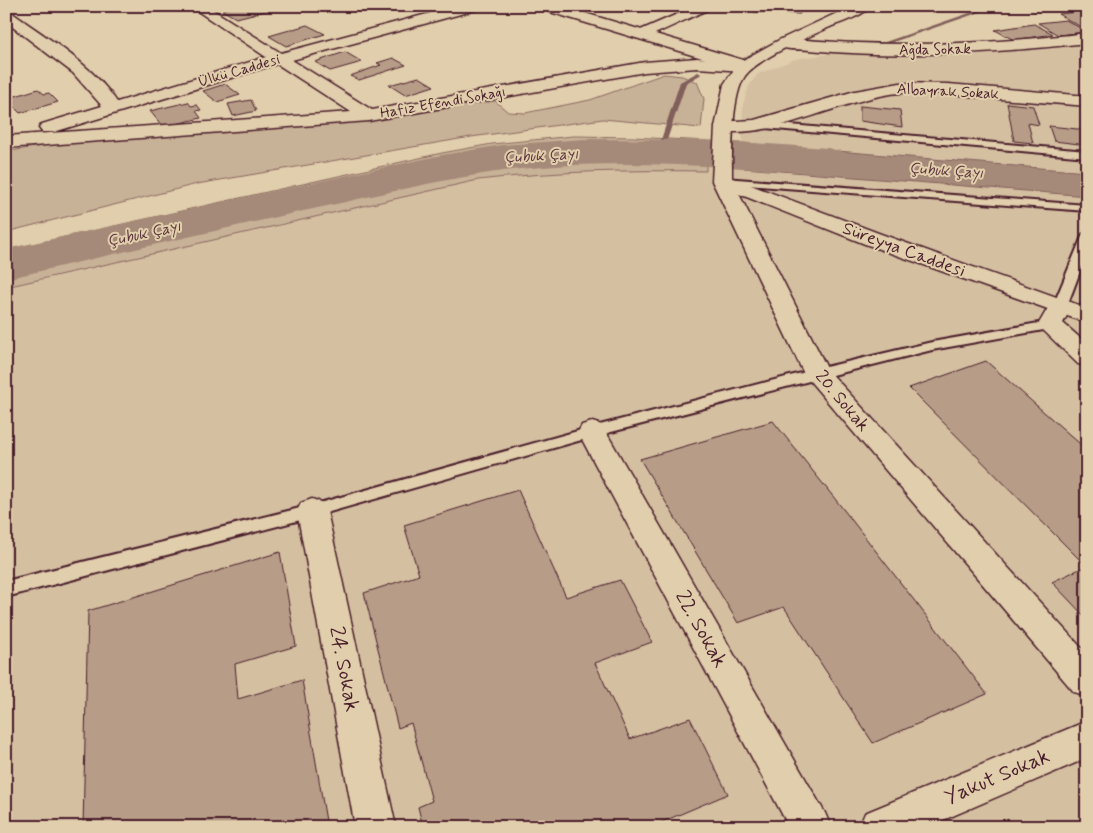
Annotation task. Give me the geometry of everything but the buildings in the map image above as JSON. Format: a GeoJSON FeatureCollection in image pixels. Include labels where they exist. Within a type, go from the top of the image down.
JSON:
{"type":"FeatureCollection","features":[{"type":"Feature","properties":{"kind":"street"},"geometry":{"type":"LineString","coordinates":[[197,6],[369,116]]}},
{"type":"Feature","properties":{"kind":"street","name":"Ülkü Caddesi"},"geometry":{"type":"LineString","coordinates":[[6,141],[281,58],[474,6]]}},
{"type":"Feature","properties":{"kind":"street"},"geometry":{"type":"LineString","coordinates":[[545,6],[745,66],[784,43],[857,7],[873,6]]}},
{"type":"Feature","properties":{"kind":"street"},"geometry":{"type":"LineString","coordinates":[[641,35],[709,6]]}},
{"type":"Feature","properties":{"kind":"street"},"geometry":{"type":"LineString","coordinates":[[6,15],[90,79],[106,97],[112,108]]}},
{"type":"Feature","properties":{"kind":"street","name":"Ağda Sokak"},"geometry":{"type":"LineString","coordinates":[[784,43],[852,50],[941,51],[1014,47],[1087,38]]}},
{"type":"Feature","properties":{"kind":"street","name":"Hafız Efendi Sokağı"},"geometry":{"type":"LineString","coordinates":[[6,141],[369,116],[645,67],[697,63],[745,66]]}},
{"type":"Feature","properties":{"kind":"street","name":"20. Sokak"},"geometry":{"type":"LineString","coordinates":[[745,66],[732,84],[724,127],[722,180],[817,374],[1087,680]]}},
{"type":"Feature","properties":{"kind":"street","name":"Albayrak Sokak"},"geometry":{"type":"LineString","coordinates":[[724,127],[785,118],[868,93],[900,88],[948,89],[1087,101]]}},
{"type":"Feature","properties":{"kind":"street","name":"Süreyya Caddesi"},"geometry":{"type":"LineString","coordinates":[[722,180],[873,239],[1055,316],[1087,316]]}},
{"type":"Feature","properties":{"kind":"street"},"geometry":{"type":"LineString","coordinates":[[1055,316],[1087,358]]}},
{"type":"Feature","properties":{"kind":"street","name":"22. Sokak"},"geometry":{"type":"LineString","coordinates":[[592,432],[811,827]]}},
{"type":"Feature","properties":{"kind":"street","name":"24. Sokak"},"geometry":{"type":"LineString","coordinates":[[312,511],[376,827]]}},
{"type":"Feature","properties":{"kind":"street","name":"Yakut Sokak"},"geometry":{"type":"LineString","coordinates":[[879,827],[1087,739]]}},
{"type":"Feature","properties":{"kind":"lane"},"geometry":{"type":"LineString","coordinates":[[754,124],[1087,154]]}},
{"type":"Feature","properties":{"kind":"lane"},"geometry":{"type":"LineString","coordinates":[[722,180],[1087,208]]}},
{"type":"Feature","properties":{"kind":"lane"},"geometry":{"type":"LineString","coordinates":[[6,589],[312,511],[592,432],[817,374],[1055,316],[1087,237]]}},
{"type":"Feature","properties":{"kind":"shaded area"},"geometry":{"type":"Polygon","coordinates":[[[1087,44],[1087,172],[742,143],[743,105],[749,86],[758,74],[796,59],[834,53],[971,54],[1087,44]]]}},
{"type":"Feature","properties":{"kind":"shaded area"},"geometry":{"type":"Polygon","coordinates":[[[664,74],[682,76],[697,82],[704,99],[701,128],[603,119],[471,137],[197,184],[6,232],[6,152],[64,142],[368,120],[495,101],[508,112],[525,113],[590,100],[664,74]]]}},
{"type":"Feature","properties":{"kind":"shaded area"},"geometry":{"type":"Polygon","coordinates":[[[574,136],[706,141],[706,171],[592,172],[478,180],[6,287],[6,250],[442,153],[492,144],[574,136]]]}},
{"type":"Feature","properties":{"kind":"shaded area"},"geometry":{"type":"Polygon","coordinates":[[[638,164],[744,168],[1087,196],[1087,827],[6,827],[6,280],[474,174],[638,164]]]}},
{"type":"Feature","properties":{"kind":"water"},"geometry":{"type":"Polygon","coordinates":[[[742,143],[1087,172],[1087,196],[744,168],[742,143]]]}},
{"type":"Feature","properties":{"kind":"waterway"},"geometry":{"type":"LineString","coordinates":[[888,42],[996,6]]}},
{"type":"Feature","properties":{"kind":"waterway"},"geometry":{"type":"LineString","coordinates":[[660,152],[683,82],[698,74]]}},
{"type":"Feature","properties":{"kind":"waterway","name":"Çubuk Çayı"},"geometry":{"type":"LineString","coordinates":[[6,264],[216,216],[422,172],[502,158],[543,154],[624,151],[747,155],[828,161]]}}]}
